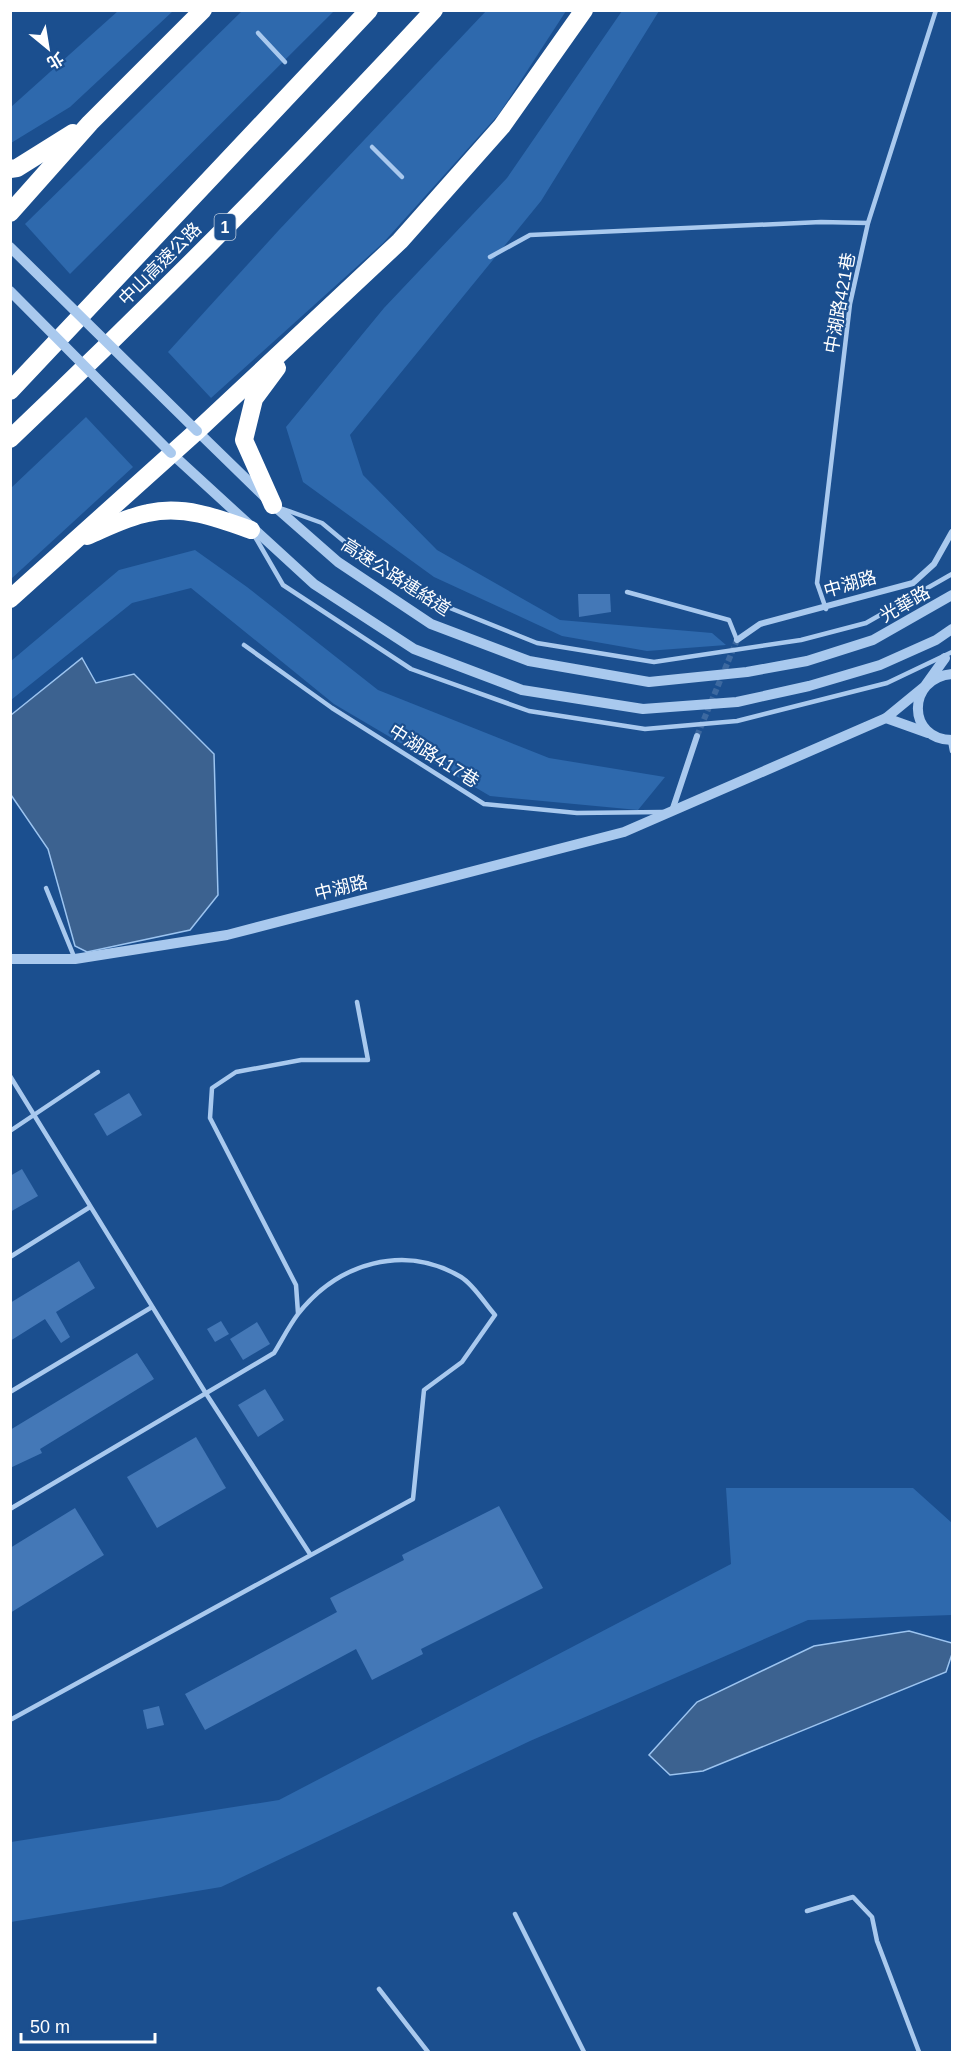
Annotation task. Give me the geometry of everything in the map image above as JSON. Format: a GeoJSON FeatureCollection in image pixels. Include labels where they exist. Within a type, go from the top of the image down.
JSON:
{"type":"FeatureCollection","features":[{"type":"Feature","properties":{"kind":"highway"},"geometry":{"type":"LineString","coordinates":[[10,213],[90,123],[202,10]]}},
{"type":"Feature","properties":{"kind":"highway","name":"中山高速公路"},"geometry":{"type":"LineString","coordinates":[[10,391],[369,10]]}},
{"type":"Feature","properties":{"kind":"highway","name":"中山高速公路"},"geometry":{"type":"LineString","coordinates":[[10,439],[107,347],[342,110],[434,10]]}},
{"type":"Feature","properties":{"kind":"highway"},"geometry":{"type":"LineString","coordinates":[[10,599],[197,432],[400,241],[502,126],[584,10]]}},
{"type":"Feature","properties":{"kind":"highway"},"geometry":{"type":"LineString","coordinates":[[10,169],[17,168],[90,123]]}},
{"type":"Feature","properties":{"kind":"highway"},"geometry":{"type":"LineString","coordinates":[[273,505],[244,440],[254,399],[303,332]]}},
{"type":"Feature","properties":{"kind":"highway"},"geometry":{"type":"LineString","coordinates":[[77,540],[147,513],[175,510],[203,513],[251,530]]}},
{"type":"Feature","properties":{"kind":"street","name":"高速公路連絡道"},"geometry":{"type":"LineString","coordinates":[[10,247],[273,505],[338,562],[431,624],[529,661],[649,682],[747,672],[807,661],[873,640]]}},
{"type":"Feature","properties":{"kind":"street"},"geometry":{"type":"LineString","coordinates":[[10,291],[171,453],[251,530],[314,584],[414,649],[522,690],[643,709],[737,702],[809,686],[880,665],[952,629]]}},
{"type":"Feature","properties":{"kind":"street","name":"中湖路"},"geometry":{"type":"LineString","coordinates":[[737,640],[760,624],[826,609],[913,583],[934,564],[952,532]]}},
{"type":"Feature","properties":{"kind":"street","name":"光華路"},"geometry":{"type":"LineString","coordinates":[[873,640],[952,596]]}},
{"type":"Feature","properties":{"kind":"street"},"geometry":{"type":"LineString","coordinates":[[933,735],[919,718],[919,696],[949,655]]}},
{"type":"Feature","properties":{"kind":"street"},"geometry":{"type":"LineString","coordinates":[[925,686],[933,679],[952,674]]}},
{"type":"Feature","properties":{"kind":"street","name":"中湖路"},"geometry":{"type":"LineString","coordinates":[[10,959],[75,959],[227,935],[624,832],[886,718],[925,686]]}},
{"type":"Feature","properties":{"kind":"street"},"geometry":{"type":"LineString","coordinates":[[886,718],[952,743]]}},
{"type":"Feature","properties":{"kind":"street"},"geometry":{"type":"LineString","coordinates":[[672,812],[697,736]]}},
{"type":"Feature","properties":{"kind":"lane","name":"中湖路421巷"},"geometry":{"type":"LineString","coordinates":[[826,609],[817,583],[850,304],[868,223],[936,10]]}},
{"type":"Feature","properties":{"kind":"lane"},"geometry":{"type":"LineString","coordinates":[[258,33],[285,62]]}},
{"type":"Feature","properties":{"kind":"lane"},"geometry":{"type":"LineString","coordinates":[[372,147],[402,177]]}},
{"type":"Feature","properties":{"kind":"lane"},"geometry":{"type":"LineString","coordinates":[[490,257],[530,235],[821,222],[868,223]]}},
{"type":"Feature","properties":{"kind":"lane","name":"光華路"},"geometry":{"type":"LineString","coordinates":[[273,505],[322,523],[352,548],[440,604],[537,643],[654,662],[801,640],[866,623],[952,574]]}},
{"type":"Feature","properties":{"kind":"lane"},"geometry":{"type":"LineString","coordinates":[[251,530],[283,585],[411,669],[529,711],[645,729],[737,721],[887,683],[949,655]]}},
{"type":"Feature","properties":{"kind":"lane"},"geometry":{"type":"LineString","coordinates":[[627,592],[729,620],[737,640]]}},
{"type":"Feature","properties":{"kind":"lane","name":"中湖路417巷"},"geometry":{"type":"LineString","coordinates":[[244,645],[332,708],[484,804],[577,813],[672,812]]}},
{"type":"Feature","properties":{"kind":"lane"},"geometry":{"type":"LineString","coordinates":[[46,888],[75,959]]}},
{"type":"Feature","properties":{"kind":"lane"},"geometry":{"type":"LineString","coordinates":[[298,1313],[297,1286],[210,1118],[212,1088],[236,1072],[301,1060],[368,1060],[357,1002]]}},
{"type":"Feature","properties":{"kind":"lane"},"geometry":{"type":"LineString","coordinates":[[10,1131],[34,1117],[98,1071]]}},
{"type":"Feature","properties":{"kind":"lane"},"geometry":{"type":"LineString","coordinates":[[10,1076],[205,1392],[310,1554]]}},
{"type":"Feature","properties":{"kind":"lane"},"geometry":{"type":"LineString","coordinates":[[10,1257],[90,1206]]}},
{"type":"Feature","properties":{"kind":"lane"},"geometry":{"type":"LineString","coordinates":[[10,1509],[274,1353],[298,1313],[333,1280],[371,1263],[412,1258],[462,1278],[495,1315],[462,1362],[424,1390],[413,1499],[10,1720]]}},
{"type":"Feature","properties":{"kind":"lane"},"geometry":{"type":"LineString","coordinates":[[10,1392],[152,1307]]}},
{"type":"Feature","properties":{"kind":"lane"},"geometry":{"type":"LineString","coordinates":[[807,1911],[853,1897],[872,1917],[877,1941],[919,2052]]}},
{"type":"Feature","properties":{"kind":"lane"},"geometry":{"type":"LineString","coordinates":[[515,1914],[584,2052]]}},
{"type":"Feature","properties":{"kind":"lane"},"geometry":{"type":"LineString","coordinates":[[379,1989],[428,2052]]}},
{"type":"Feature","properties":{"kind":"shaded area"},"geometry":{"type":"Polygon","coordinates":[[[118,11],[173,11],[70,107],[11,143],[11,107],[118,11]]]}},
{"type":"Feature","properties":{"kind":"shaded area"},"geometry":{"type":"Polygon","coordinates":[[[242,11],[334,11],[70,274],[25,224],[242,11]]]}},
{"type":"Feature","properties":{"kind":"shaded area"},"geometry":{"type":"Polygon","coordinates":[[[486,11],[566,11],[499,114],[383,243],[211,398],[168,352],[279,230],[486,11]]]}},
{"type":"Feature","properties":{"kind":"shaded area"},"geometry":{"type":"Polygon","coordinates":[[[622,11],[659,11],[541,201],[350,435],[363,475],[437,550],[560,620],[712,633],[726,645],[647,651],[562,636],[434,577],[303,482],[286,427],[384,308],[507,178],[622,11]]]}},
{"type":"Feature","properties":{"kind":"shaded area"},"geometry":{"type":"Polygon","coordinates":[[[86,417],[133,467],[11,579],[11,488],[86,417]]]}},
{"type":"Feature","properties":{"kind":"shaded area"},"geometry":{"type":"Polygon","coordinates":[[[195,550],[247,587],[378,690],[549,758],[665,777],[638,810],[490,796],[334,704],[191,588],[132,603],[11,700],[11,661],[119,570],[195,550]]]}},
{"type":"Feature","properties":{"kind":"shaded area"},"geometry":{"type":"Polygon","coordinates":[[[82,658],[96,683],[134,674],[214,754],[218,895],[190,930],[87,952],[75,946],[48,849],[11,795],[11,715],[82,658]]]}},
{"type":"Feature","properties":{"kind":"shaded area"},"geometry":{"type":"Polygon","coordinates":[[[726,1488],[913,1488],[952,1523],[952,1615],[808,1620],[530,1741],[221,1887],[11,1922],[11,1842],[279,1800],[731,1564],[726,1488]]]}},
{"type":"Feature","properties":{"kind":"shaded area"},"geometry":{"type":"Polygon","coordinates":[[[909,1631],[952,1643],[952,1654],[946,1672],[703,1771],[670,1775],[649,1755],[697,1702],[814,1646],[909,1631]]]}},
{"type":"Feature","properties":{"kind":"building"},"geometry":{"type":"Polygon","coordinates":[[[578,594],[610,594],[611,612],[579,617],[578,594]]]}},
{"type":"Feature","properties":{"kind":"building"},"geometry":{"type":"Polygon","coordinates":[[[129,1093],[142,1115],[107,1136],[94,1114],[129,1093]]]}},
{"type":"Feature","properties":{"kind":"building"},"geometry":{"type":"Polygon","coordinates":[[[22,1169],[38,1196],[10,1212],[10,1176],[22,1169]]]}},
{"type":"Feature","properties":{"kind":"building"},"geometry":{"type":"Polygon","coordinates":[[[79,1261],[95,1288],[56,1312],[70,1337],[61,1343],[45,1319],[10,1341],[10,1303],[79,1261]]]}},
{"type":"Feature","properties":{"kind":"building"},"geometry":{"type":"Polygon","coordinates":[[[221,1321],[229,1334],[215,1342],[207,1329],[221,1321]]]}},
{"type":"Feature","properties":{"kind":"building"},"geometry":{"type":"Polygon","coordinates":[[[257,1322],[270,1344],[243,1360],[230,1339],[257,1322]]]}},
{"type":"Feature","properties":{"kind":"building"},"geometry":{"type":"Polygon","coordinates":[[[137,1353],[154,1379],[40,1449],[42,1453],[10,1468],[10,1430],[137,1353]]]}},
{"type":"Feature","properties":{"kind":"building"},"geometry":{"type":"Polygon","coordinates":[[[265,1389],[284,1420],[258,1437],[238,1405],[265,1389]]]}},
{"type":"Feature","properties":{"kind":"building"},"geometry":{"type":"Polygon","coordinates":[[[196,1437],[226,1488],[157,1528],[127,1477],[196,1437]]]}},
{"type":"Feature","properties":{"kind":"building"},"geometry":{"type":"Polygon","coordinates":[[[499,1506],[543,1588],[421,1649],[423,1654],[372,1680],[356,1649],[205,1730],[185,1694],[337,1612],[330,1598],[404,1560],[402,1555],[499,1506]]]}},
{"type":"Feature","properties":{"kind":"building"},"geometry":{"type":"Polygon","coordinates":[[[75,1508],[104,1555],[10,1613],[10,1548],[75,1508]]]}},
{"type":"Feature","properties":{"kind":"building"},"geometry":{"type":"Polygon","coordinates":[[[159,1706],[164,1725],[147,1729],[143,1710],[159,1706]]]}},
{"type":"Feature","properties":{"kind":"tunnel"},"geometry":{"type":"LineString","coordinates":[[697,736],[737,640]]}}]}
